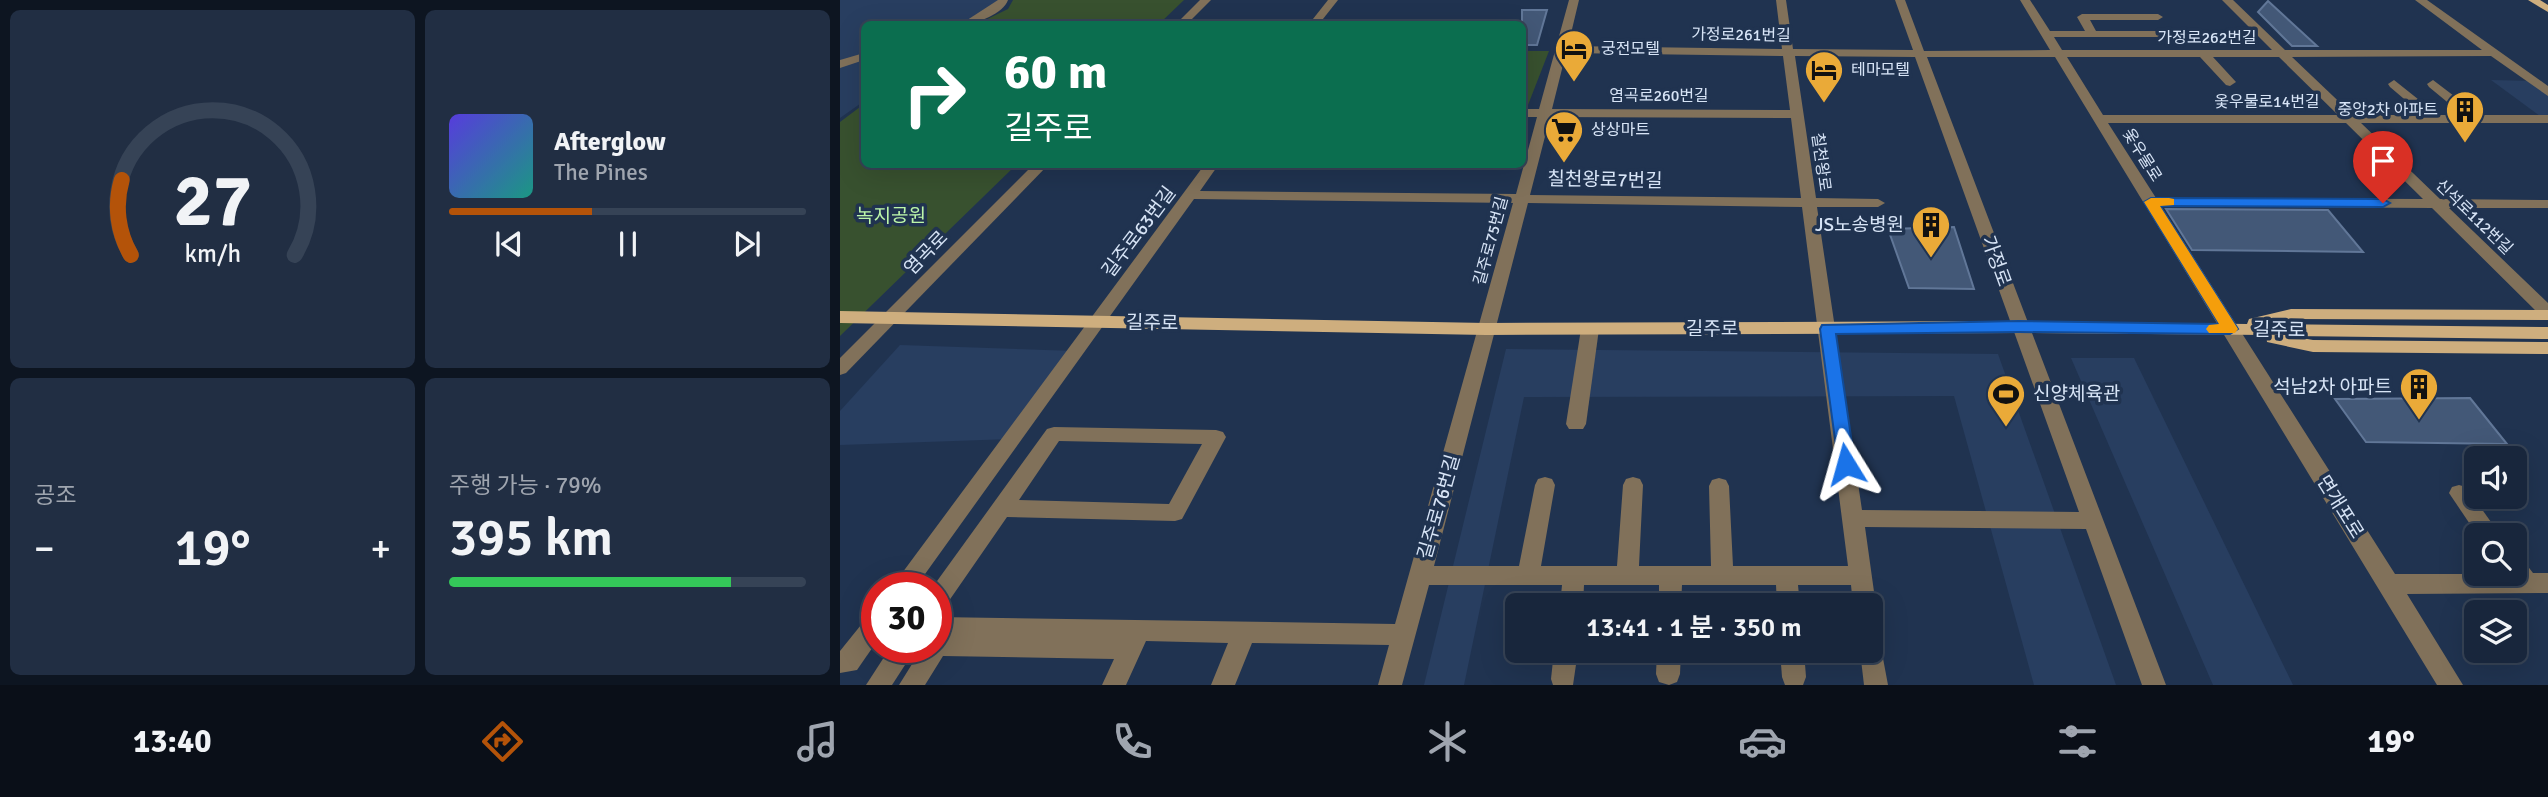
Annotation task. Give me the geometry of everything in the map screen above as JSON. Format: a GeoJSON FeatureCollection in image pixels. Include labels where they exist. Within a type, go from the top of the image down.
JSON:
{"type":"FeatureCollection","features":[{"type":"Feature","properties":{"kind":"main road"},"geometry":{"type":"LineString","coordinates":[[2533,0],[2548,9]]}},
{"type":"Feature","properties":{"kind":"main road"},"geometry":{"type":"LineString","coordinates":[[2230,329],[2291,314],[2548,314]]}},
{"type":"Feature","properties":{"kind":"main road","name":"길주로"},"geometry":{"type":"LineString","coordinates":[[840,317],[1486,329],[2019,327],[2548,332]]}},
{"type":"Feature","properties":{"kind":"main road"},"geometry":{"type":"LineString","coordinates":[[2230,329],[2313,346],[2548,348]]}},
{"type":"Feature","properties":{"kind":"street"},"geometry":{"type":"LineString","coordinates":[[971,21],[1002,4],[1003,0]]}},
{"type":"Feature","properties":{"kind":"street"},"geometry":{"type":"LineString","coordinates":[[1184,21],[1206,0]]}},
{"type":"Feature","properties":{"kind":"street"},"geometry":{"type":"LineString","coordinates":[[1316,21],[1333,0]]}},
{"type":"Feature","properties":{"kind":"street","name":"길주로75번길"},"geometry":{"type":"LineString","coordinates":[[1486,329],[1574,0]]}},
{"type":"Feature","properties":{"kind":"street","name":"칠천왕로"},"geometry":{"type":"LineString","coordinates":[[1781,0],[1863,593]]}},
{"type":"Feature","properties":{"kind":"street","name":"가정로"},"geometry":{"type":"LineString","coordinates":[[1900,0],[2019,327],[2154,685]]}},
{"type":"Feature","properties":{"kind":"street","name":"옻우물로"},"geometry":{"type":"LineString","coordinates":[[2025,0],[2230,329]]}},
{"type":"Feature","properties":{"kind":"street","name":"신석로112번길"},"geometry":{"type":"LineString","coordinates":[[2227,0],[2548,314]]}},
{"type":"Feature","properties":{"kind":"street"},"geometry":{"type":"LineString","coordinates":[[2420,0],[2548,92]]}},
{"type":"Feature","properties":{"kind":"street"},"geometry":{"type":"LineString","coordinates":[[2093,34],[2082,17],[2158,17]]}},
{"type":"Feature","properties":{"kind":"street"},"geometry":{"type":"LineString","coordinates":[[2046,34],[2161,34]]}},
{"type":"Feature","properties":{"kind":"street","name":"가정로261번길"},"geometry":{"type":"LineString","coordinates":[[1562,49],[1921,54]]}},
{"type":"Feature","properties":{"kind":"street","name":"가정로262번길"},"geometry":{"type":"LineString","coordinates":[[1921,54],[2494,53]]}},
{"type":"Feature","properties":{"kind":"street"},"geometry":{"type":"LineString","coordinates":[[2204,54],[2230,82]]}},
{"type":"Feature","properties":{"kind":"street"},"geometry":{"type":"LineString","coordinates":[[840,64],[861,57]]}},
{"type":"Feature","properties":{"kind":"street"},"geometry":{"type":"LineString","coordinates":[[2394,84],[2435,119]]}},
{"type":"Feature","properties":{"kind":"street"},"geometry":{"type":"LineString","coordinates":[[2433,84],[2476,119]]}},
{"type":"Feature","properties":{"kind":"street","name":"염곡로260번길"},"geometry":{"type":"LineString","coordinates":[[1526,113],[1796,114]]}},
{"type":"Feature","properties":{"kind":"street","name":"옻우물로14번길"},"geometry":{"type":"LineString","coordinates":[[2099,119],[2548,119]]}},
{"type":"Feature","properties":{"kind":"street","name":"염곡로"},"geometry":{"type":"LineString","coordinates":[[840,369],[1038,168]]}},
{"type":"Feature","properties":{"kind":"street","name":"길주로63번길"},"geometry":{"type":"LineString","coordinates":[[914,572],[1209,168]]}},
{"type":"Feature","properties":{"kind":"street","name":"칠천왕로7번길"},"geometry":{"type":"LineString","coordinates":[[1190,195],[1878,203]]}},
{"type":"Feature","properties":{"kind":"street"},"geometry":{"type":"LineString","coordinates":[[2151,202],[2548,204]]}},
{"type":"Feature","properties":{"kind":"street","name":"길주로76번길"},"geometry":{"type":"LineString","coordinates":[[1390,685],[1486,329]]}},
{"type":"Feature","properties":{"kind":"street"},"geometry":{"type":"LineString","coordinates":[[1576,424],[1590,329]]}},
{"type":"Feature","properties":{"kind":"street","name":"면개포로"},"geometry":{"type":"LineString","coordinates":[[2230,329],[2451,685]]}},
{"type":"Feature","properties":{"kind":"street"},"geometry":{"type":"LineString","coordinates":[[952,580],[1054,433],[1216,437],[1175,513],[998,514]]}},
{"type":"Feature","properties":{"kind":"street"},"geometry":{"type":"LineString","coordinates":[[1528,575],[1545,485]]}},
{"type":"Feature","properties":{"kind":"street"},"geometry":{"type":"LineString","coordinates":[[1627,576],[1633,485]]}},
{"type":"Feature","properties":{"kind":"street"},"geometry":{"type":"LineString","coordinates":[[1719,486],[1722,576]]}},
{"type":"Feature","properties":{"kind":"street"},"geometry":{"type":"LineString","coordinates":[[2459,493],[2481,523]]}},
{"type":"Feature","properties":{"kind":"street"},"geometry":{"type":"LineString","coordinates":[[1853,518],[2092,521]]}},
{"type":"Feature","properties":{"kind":"street"},"geometry":{"type":"LineString","coordinates":[[1420,575],[1861,576]]}},
{"type":"Feature","properties":{"kind":"street"},"geometry":{"type":"LineString","coordinates":[[1572,593],[1574,576]]}},
{"type":"Feature","properties":{"kind":"street"},"geometry":{"type":"LineString","coordinates":[[1670,593],[1671,576]]}},
{"type":"Feature","properties":{"kind":"street"},"geometry":{"type":"LineString","coordinates":[[1786,576],[1788,593]]}},
{"type":"Feature","properties":{"kind":"street"},"geometry":{"type":"LineString","coordinates":[[2388,584],[2537,581]]}},
{"type":"Feature","properties":{"kind":"street"},"geometry":{"type":"LineString","coordinates":[[952,628],[1135,639]]}},
{"type":"Feature","properties":{"kind":"street"},"geometry":{"type":"LineString","coordinates":[[1223,685],[1244,632]]}},
{"type":"Feature","properties":{"kind":"street"},"geometry":{"type":"LineString","coordinates":[[952,645],[1244,632],[1404,635]]}},
{"type":"Feature","properties":{"kind":"street"},"geometry":{"type":"LineString","coordinates":[[1114,685],[1135,639]]}},
{"type":"Feature","properties":{"kind":"street"},"geometry":{"type":"LineString","coordinates":[[840,662],[848,662],[861,644]]}},
{"type":"Feature","properties":{"kind":"street"},"geometry":{"type":"LineString","coordinates":[[878,685],[893,663]]}},
{"type":"Feature","properties":{"kind":"street"},"geometry":{"type":"LineString","coordinates":[[911,685],[925,663]]}},
{"type":"Feature","properties":{"kind":"street"},"geometry":{"type":"LineString","coordinates":[[1563,679],[1565,663]]}},
{"type":"Feature","properties":{"kind":"street"},"geometry":{"type":"LineString","coordinates":[[1793,663],[1794,677]]}},
{"type":"Feature","properties":{"kind":"street"},"geometry":{"type":"LineString","coordinates":[[1873,663],[1876,685]]}},
{"type":"Feature","properties":{"kind":"shaded area"},"geometry":{"type":"Polygon","coordinates":[[[840,0],[999,0],[995,9],[977,21],[861,21],[861,103],[840,118],[840,0]]]}},
{"type":"Feature","properties":{"kind":"shaded area"},"geometry":{"type":"Polygon","coordinates":[[[2491,80],[2532,81],[2548,92],[2548,119],[2544,119],[2491,80]]]}},
{"type":"Feature","properties":{"kind":"shaded area"},"geometry":{"type":"Polygon","coordinates":[[[900,345],[1075,351],[1011,439],[840,445],[840,411],[900,345]]]}},
{"type":"Feature","properties":{"kind":"shaded area"},"geometry":{"type":"Polygon","coordinates":[[[1506,349],[1998,354],[2116,685],[2034,685],[1954,396],[1524,397],[1464,685],[1424,685],[1506,349]]]}},
{"type":"Feature","properties":{"kind":"shaded area"},"geometry":{"type":"Polygon","coordinates":[[[2071,358],[2134,358],[2293,685],[2213,685],[2071,358]]]}},
{"type":"Feature","properties":{"kind":"green space"},"geometry":{"type":"Polygon","coordinates":[[[1013,0],[1184,0],[1162,21],[983,21],[1008,9],[1013,0]]]}},
{"type":"Feature","properties":{"kind":"green space"},"geometry":{"type":"Polygon","coordinates":[[[1526,51],[1549,51],[1528,105],[1526,51]]]}},
{"type":"Feature","properties":{"kind":"green space","name":"녹지공원"},"geometry":{"type":"Polygon","coordinates":[[[861,106],[861,168],[1013,168],[840,336],[840,122],[861,106]]]}},
{"type":"Feature","properties":{"kind":"building"},"geometry":{"type":"Polygon","coordinates":[[[2268,1],[2317,46],[2292,46],[2258,12],[2268,1]]]}},
{"type":"Feature","properties":{"kind":"building"},"geometry":{"type":"Polygon","coordinates":[[[1522,10],[1547,10],[1537,45],[1526,45],[1526,21],[1522,21],[1522,10]]]}},
{"type":"Feature","properties":{"kind":"building"},"geometry":{"type":"Polygon","coordinates":[[[2166,209],[2328,210],[2363,252],[2192,250],[2166,209]]]}},
{"type":"Feature","properties":{"kind":"building","name":"JS노송병원"},"geometry":{"type":"Polygon","coordinates":[[[1954,227],[1974,289],[1909,288],[1888,229],[1954,227]]]}},
{"type":"Feature","properties":{"kind":"building","name":"석남2차 아파트"},"geometry":{"type":"Polygon","coordinates":[[[2470,398],[2507,444],[2366,442],[2335,399],[2470,398]]]}},
{"type":"Feature","properties":{"kind":"slow traffic"},"geometry":{"type":"LineString","coordinates":[[2169,202],[2151,202],[2230,329],[2214,329]]}},
{"type":"Feature","properties":{"kind":"place","name":"궁전모텔"},"geometry":{"type":"Point","coordinates":[1574,83]}},
{"type":"Feature","properties":{"kind":"place","name":"테마모텔"},"geometry":{"type":"Point","coordinates":[1824,104]}},
{"type":"Feature","properties":{"kind":"place","name":"중앙2차 아파트"},"geometry":{"type":"Point","coordinates":[2465,144]}},
{"type":"Feature","properties":{"kind":"place","name":"상상마트"},"geometry":{"type":"Point","coordinates":[1564,164]}},
{"type":"Feature","properties":{"kind":"place","name":"JS노송병원"},"geometry":{"type":"Point","coordinates":[1931,259]}},
{"type":"Feature","properties":{"kind":"place","name":"석남2차 아파트"},"geometry":{"type":"Point","coordinates":[2419,421]}},
{"type":"Feature","properties":{"kind":"place","name":"신양체육관"},"geometry":{"type":"Point","coordinates":[2006,428]}},
{"type":"Feature","properties":{"kind":"route"},"geometry":{"type":"LineString","coordinates":[[1846,464],[1827,329],[2230,329],[2151,202],[2383,203]]}}]}
